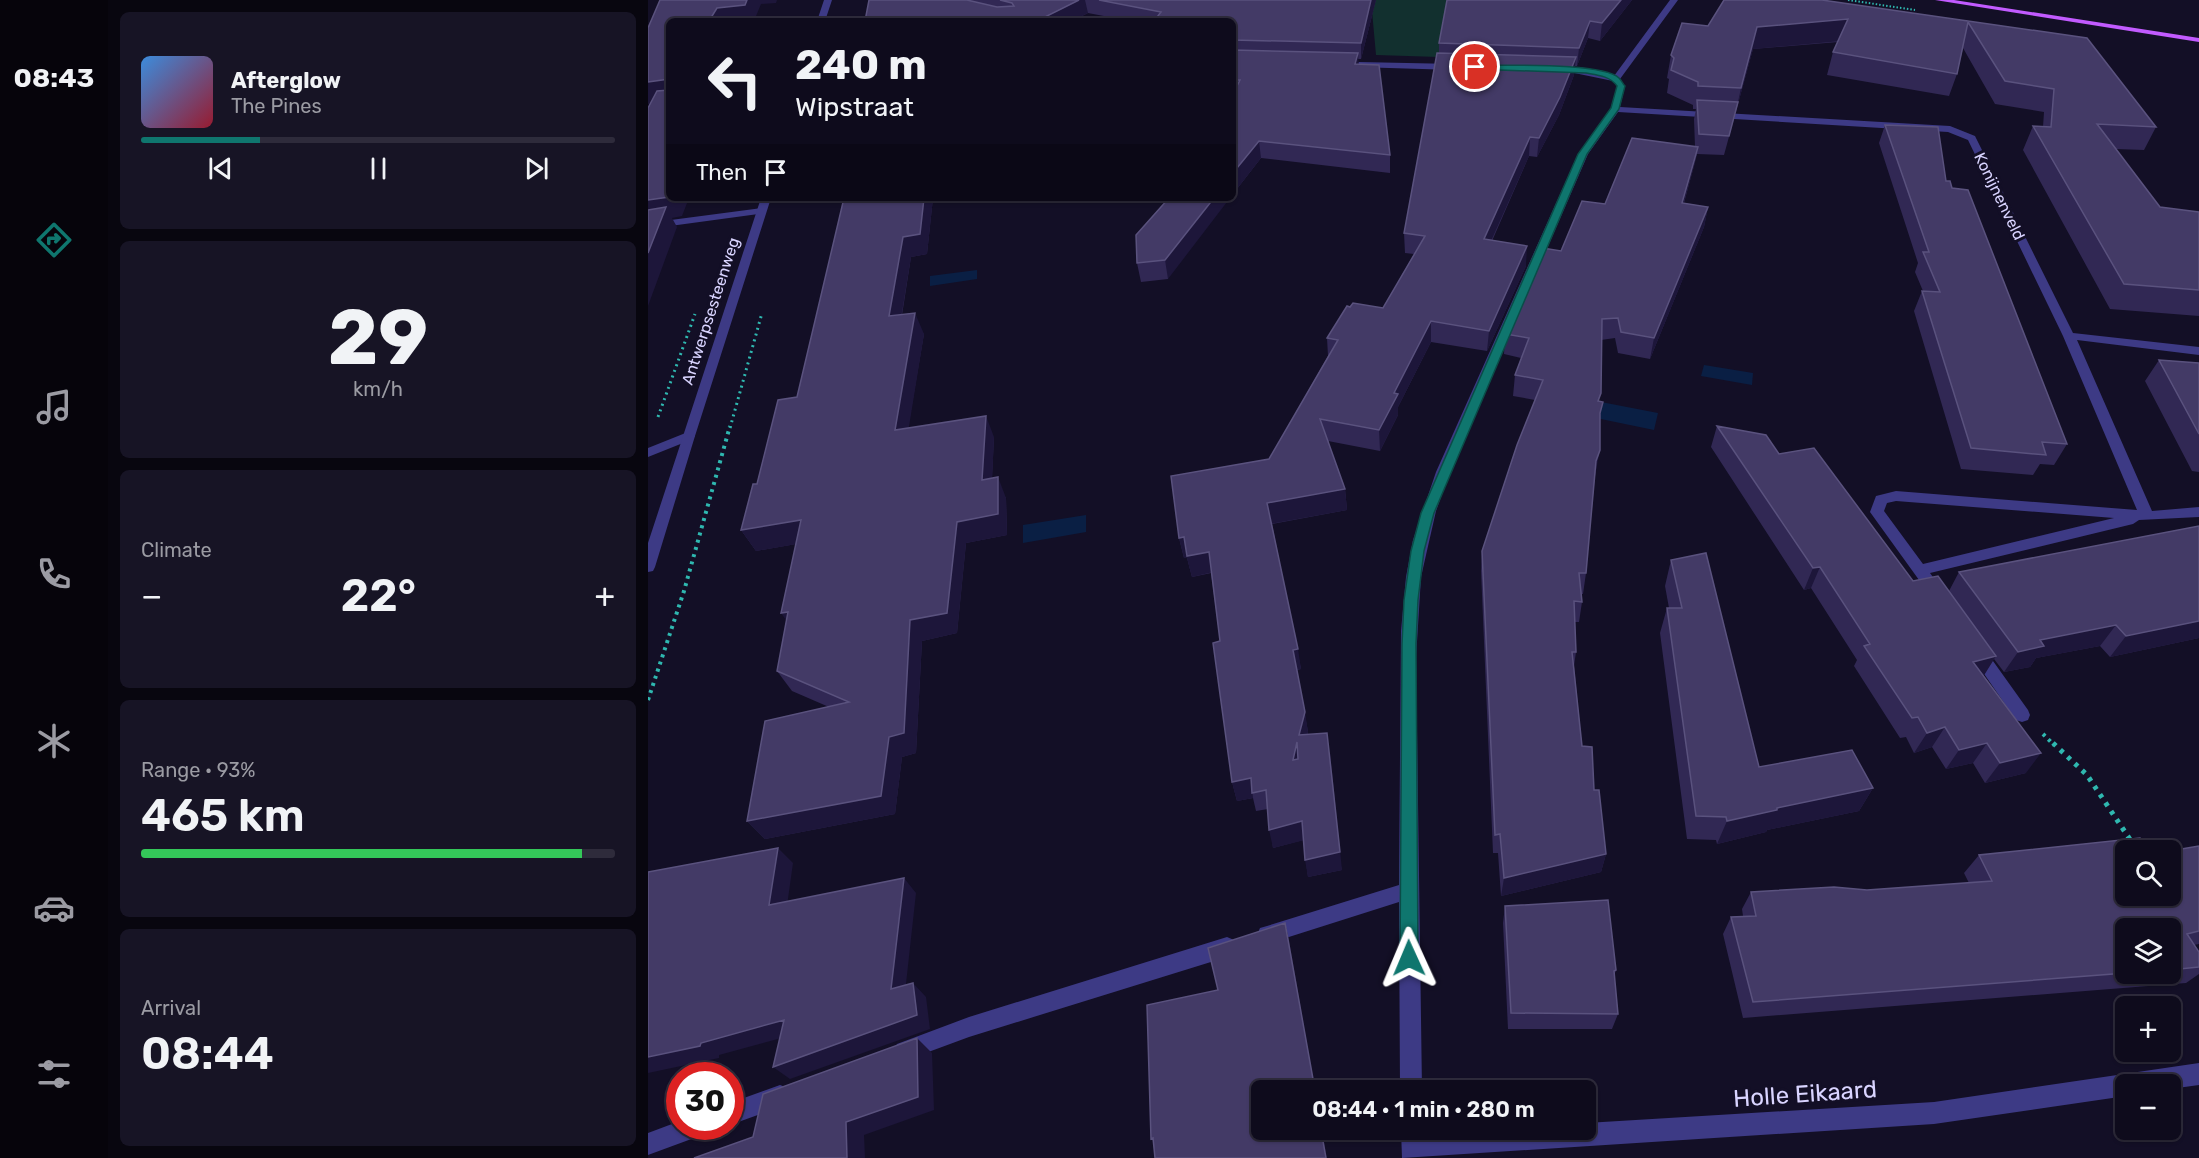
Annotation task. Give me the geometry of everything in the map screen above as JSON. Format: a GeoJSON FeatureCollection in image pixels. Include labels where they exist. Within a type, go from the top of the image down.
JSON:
{"type":"FeatureCollection","features":[{"type":"Feature","properties":{"kind":"main road"},"geometry":{"type":"LineString","coordinates":[[1939,0],[2199,40]]}},
{"type":"Feature","properties":{"kind":"street"},"geometry":{"type":"LineString","coordinates":[[822,18],[829,0]]}},
{"type":"Feature","properties":{"kind":"street"},"geometry":{"type":"LineString","coordinates":[[1616,80],[1674,0]]}},
{"type":"Feature","properties":{"kind":"street"},"geometry":{"type":"LineString","coordinates":[[1349,65],[1464,67]]}},
{"type":"Feature","properties":{"kind":"street"},"geometry":{"type":"LineString","coordinates":[[1412,1080],[1407,891],[1409,644],[1411,600],[1422,532],[1443,472],[1582,154],[1615,109],[1621,86],[1616,80],[1603,74],[1544,68]]}},
{"type":"Feature","properties":{"kind":"street","name":"Konijnenveld"},"geometry":{"type":"LineString","coordinates":[[1615,109],[1950,129],[1972,138],[2068,336],[2147,516]]}},
{"type":"Feature","properties":{"kind":"street","name":"Antwerpsesteenweg"},"geometry":{"type":"LineString","coordinates":[[648,567],[688,436],[765,201]]}},
{"type":"Feature","properties":{"kind":"street"},"geometry":{"type":"LineString","coordinates":[[648,226],[762,211]]}},
{"type":"Feature","properties":{"kind":"street"},"geometry":{"type":"LineString","coordinates":[[2068,336],[2199,351]]}},
{"type":"Feature","properties":{"kind":"street"},"geometry":{"type":"LineString","coordinates":[[648,453],[688,436]]}},
{"type":"Feature","properties":{"kind":"street"},"geometry":{"type":"LineString","coordinates":[[1947,608],[1877,512],[1881,499],[1896,496],[2147,516],[2199,512]]}},
{"type":"Feature","properties":{"kind":"street"},"geometry":{"type":"LineString","coordinates":[[1920,570],[2147,516]]}},
{"type":"Feature","properties":{"kind":"street"},"geometry":{"type":"LineString","coordinates":[[1968,638],[2022,715]]}},
{"type":"Feature","properties":{"kind":"street"},"geometry":{"type":"LineString","coordinates":[[882,1059],[969,1027],[1407,891]]}},
{"type":"Feature","properties":{"kind":"street","name":"Holle Eikaard"},"geometry":{"type":"LineString","coordinates":[[1412,1144],[1934,1113],[2199,1074]]}},
{"type":"Feature","properties":{"kind":"street"},"geometry":{"type":"LineString","coordinates":[[744,1109],[796,1090]]}},
{"type":"Feature","properties":{"kind":"street"},"geometry":{"type":"LineString","coordinates":[[648,1144],[666,1137]]}},
{"type":"Feature","properties":{"kind":"path"},"geometry":{"type":"LineString","coordinates":[[648,700],[684,591],[764,306]]}},
{"type":"Feature","properties":{"kind":"path"},"geometry":{"type":"LineString","coordinates":[[656,423],[695,314]]}},
{"type":"Feature","properties":{"kind":"path"},"geometry":{"type":"LineString","coordinates":[[2022,715],[2087,776],[2130,840]]}},
{"type":"Feature","properties":{"kind":"green space"},"geometry":{"type":"Polygon","coordinates":[[[1371,0],[1450,0],[1439,57],[1376,55],[1371,0]]]}},
{"type":"Feature","properties":{"kind":"water"},"geometry":{"type":"Polygon","coordinates":[[[977,270],[977,279],[930,286],[930,276],[977,270]]]}},
{"type":"Feature","properties":{"kind":"water"},"geometry":{"type":"Polygon","coordinates":[[[1704,365],[1753,373],[1752,385],[1701,376],[1704,365]]]}},
{"type":"Feature","properties":{"kind":"water"},"geometry":{"type":"Polygon","coordinates":[[[1601,402],[1658,413],[1654,430],[1596,418],[1601,402]]]}},
{"type":"Feature","properties":{"kind":"water"},"geometry":{"type":"Polygon","coordinates":[[[1086,515],[1086,532],[1023,543],[1023,525],[1086,515]]]}},
{"type":"Feature","properties":{"kind":"building"},"geometry":{"type":"Polygon","coordinates":[[[660,0],[747,0],[745,5],[717,8],[711,18],[666,18],[666,79],[648,82],[648,28],[660,0]]]}},
{"type":"Feature","properties":{"kind":"building"},"geometry":{"type":"Polygon","coordinates":[[[869,0],[967,0],[997,7],[1014,6],[1012,3],[1000,0],[1079,0],[1043,18],[866,18],[869,0]]]}},
{"type":"Feature","properties":{"kind":"building"},"geometry":{"type":"Polygon","coordinates":[[[1099,0],[1371,0],[1361,43],[1236,40],[1236,18],[1156,18],[1161,12],[1099,0]]]}},
{"type":"Feature","properties":{"kind":"building"},"geometry":{"type":"Polygon","coordinates":[[[1447,0],[1621,0],[1602,23],[1590,21],[1579,48],[1439,43],[1447,0]]]}},
{"type":"Feature","properties":{"kind":"building"},"geometry":{"type":"Polygon","coordinates":[[[1724,0],[1822,0],[2087,38],[2156,127],[2097,124],[2160,207],[2199,212],[2199,290],[2124,284],[2033,126],[2051,127],[2054,89],[2005,81],[1968,22],[1957,74],[1833,52],[1848,19],[1757,27],[1741,88],[1698,86],[1698,82],[1671,70],[1674,58],[1671,55],[1682,23],[1708,26],[1724,0]]]}},
{"type":"Feature","properties":{"kind":"building"},"geometry":{"type":"Polygon","coordinates":[[[1236,50],[1358,53],[1355,64],[1379,65],[1390,155],[1259,141],[1236,169],[1236,88],[1240,80],[1236,80],[1236,50]]]}},
{"type":"Feature","properties":{"kind":"building"},"geometry":{"type":"Polygon","coordinates":[[[1437,53],[1576,57],[1560,97],[1539,138],[1530,137],[1484,239],[1527,246],[1489,331],[1431,321],[1394,393],[1398,394],[1379,430],[1320,419],[1345,489],[1267,503],[1298,649],[1293,650],[1305,712],[1299,735],[1327,733],[1340,852],[1305,860],[1302,821],[1269,830],[1266,790],[1252,793],[1251,778],[1232,782],[1213,643],[1220,641],[1209,552],[1187,556],[1184,537],[1179,538],[1171,476],[1269,459],[1338,340],[1327,338],[1347,306],[1350,307],[1353,303],[1383,308],[1425,236],[1404,233],[1437,53]],[[1297,742],[1293,760],[1298,759],[1297,742]]]}},
{"type":"Feature","properties":{"kind":"building"},"geometry":{"type":"Polygon","coordinates":[[[666,90],[666,197],[648,200],[648,108],[657,91],[666,90]]]}},
{"type":"Feature","properties":{"kind":"building"},"geometry":{"type":"Polygon","coordinates":[[[1697,100],[1738,102],[1729,136],[1699,134],[1697,100]]]}},
{"type":"Feature","properties":{"kind":"building"},"geometry":{"type":"Polygon","coordinates":[[[1885,125],[1938,127],[1946,181],[1950,181],[1952,188],[1968,190],[2067,444],[2042,442],[2046,455],[1971,448],[1922,291],[1940,292],[1923,252],[1929,252],[1885,125]]]}},
{"type":"Feature","properties":{"kind":"building"},"geometry":{"type":"Polygon","coordinates":[[[1632,138],[1698,147],[1682,203],[1708,207],[1654,338],[1621,332],[1618,318],[1602,319],[1601,393],[1598,401],[1603,402],[1600,413],[1600,450],[1596,461],[1586,573],[1579,573],[1582,602],[1574,601],[1576,652],[1572,652],[1582,746],[1592,747],[1594,790],[1599,790],[1606,854],[1504,878],[1500,834],[1495,835],[1482,551],[1517,445],[1543,380],[1515,375],[1529,338],[1505,334],[1543,248],[1561,251],[1582,201],[1605,204],[1632,138]]]}},
{"type":"Feature","properties":{"kind":"building"},"geometry":{"type":"Polygon","coordinates":[[[843,201],[924,201],[920,234],[903,237],[889,316],[915,313],[895,430],[986,416],[982,480],[998,477],[998,514],[957,522],[947,613],[910,620],[904,733],[889,737],[881,796],[747,821],[765,721],[849,702],[777,671],[788,612],[781,613],[801,520],[741,530],[753,484],[757,484],[778,400],[797,397],[843,201]]]}},
{"type":"Feature","properties":{"kind":"building"},"geometry":{"type":"Polygon","coordinates":[[[1166,201],[1212,201],[1165,260],[1137,263],[1136,235],[1166,201]]]}},
{"type":"Feature","properties":{"kind":"building"},"geometry":{"type":"Polygon","coordinates":[[[666,207],[648,253],[648,210],[666,207]]]}},
{"type":"Feature","properties":{"kind":"building"},"geometry":{"type":"Polygon","coordinates":[[[2159,360],[2199,363],[2199,434],[2159,360]]]}},
{"type":"Feature","properties":{"kind":"building"},"geometry":{"type":"Polygon","coordinates":[[[1717,426],[1766,435],[1779,454],[1814,448],[1913,581],[1938,576],[1996,656],[1973,662],[2041,753],[2000,763],[1987,743],[1959,750],[1945,727],[1927,733],[1918,717],[1912,718],[1864,646],[1870,644],[1820,567],[1813,568],[1717,426]]]}},
{"type":"Feature","properties":{"kind":"building"},"geometry":{"type":"Polygon","coordinates":[[[2199,526],[2199,621],[2126,636],[2116,625],[2040,640],[2044,646],[2018,652],[1959,572],[2199,526]]]}},
{"type":"Feature","properties":{"kind":"building"},"geometry":{"type":"Polygon","coordinates":[[[1706,553],[1759,767],[1852,750],[1873,788],[1727,821],[1726,817],[1696,816],[1667,608],[1682,608],[1671,560],[1706,553]]]}},
{"type":"Feature","properties":{"kind":"building"},"geometry":{"type":"Polygon","coordinates":[[[2115,841],[2115,906],[2181,906],[2181,849],[2199,846],[2199,931],[2187,934],[2199,952],[2199,967],[2181,969],[2181,918],[2115,918],[2115,974],[1753,1002],[1731,917],[1756,916],[1751,892],[1834,887],[1867,890],[1992,881],[1979,855],[2115,841]]]}},
{"type":"Feature","properties":{"kind":"building"},"geometry":{"type":"Polygon","coordinates":[[[778,848],[769,905],[904,878],[891,989],[913,983],[917,1015],[773,1067],[784,1020],[701,1043],[700,1046],[648,1057],[648,872],[778,848]]]}},
{"type":"Feature","properties":{"kind":"building"},"geometry":{"type":"Polygon","coordinates":[[[1608,900],[1616,970],[1614,971],[1618,1014],[1511,1013],[1505,906],[1608,900]]]}},
{"type":"Feature","properties":{"kind":"building"},"geometry":{"type":"Polygon","coordinates":[[[1285,923],[1313,1080],[1251,1080],[1251,1140],[1323,1140],[1326,1158],[1155,1158],[1153,1138],[1151,1139],[1147,1005],[1218,990],[1208,948],[1285,923]]]}},
{"type":"Feature","properties":{"kind":"building"},"geometry":{"type":"Polygon","coordinates":[[[917,1038],[918,1097],[846,1122],[847,1158],[694,1158],[753,1137],[763,1094],[917,1038]]]}},
{"type":"Feature","properties":{"kind":"route"},"geometry":{"type":"LineString","coordinates":[[1409,958],[1407,891],[1409,644],[1417,551],[1427,513],[1443,472],[1582,154],[1615,109],[1621,86],[1616,80],[1603,74],[1586,71],[1475,67]]}}]}
